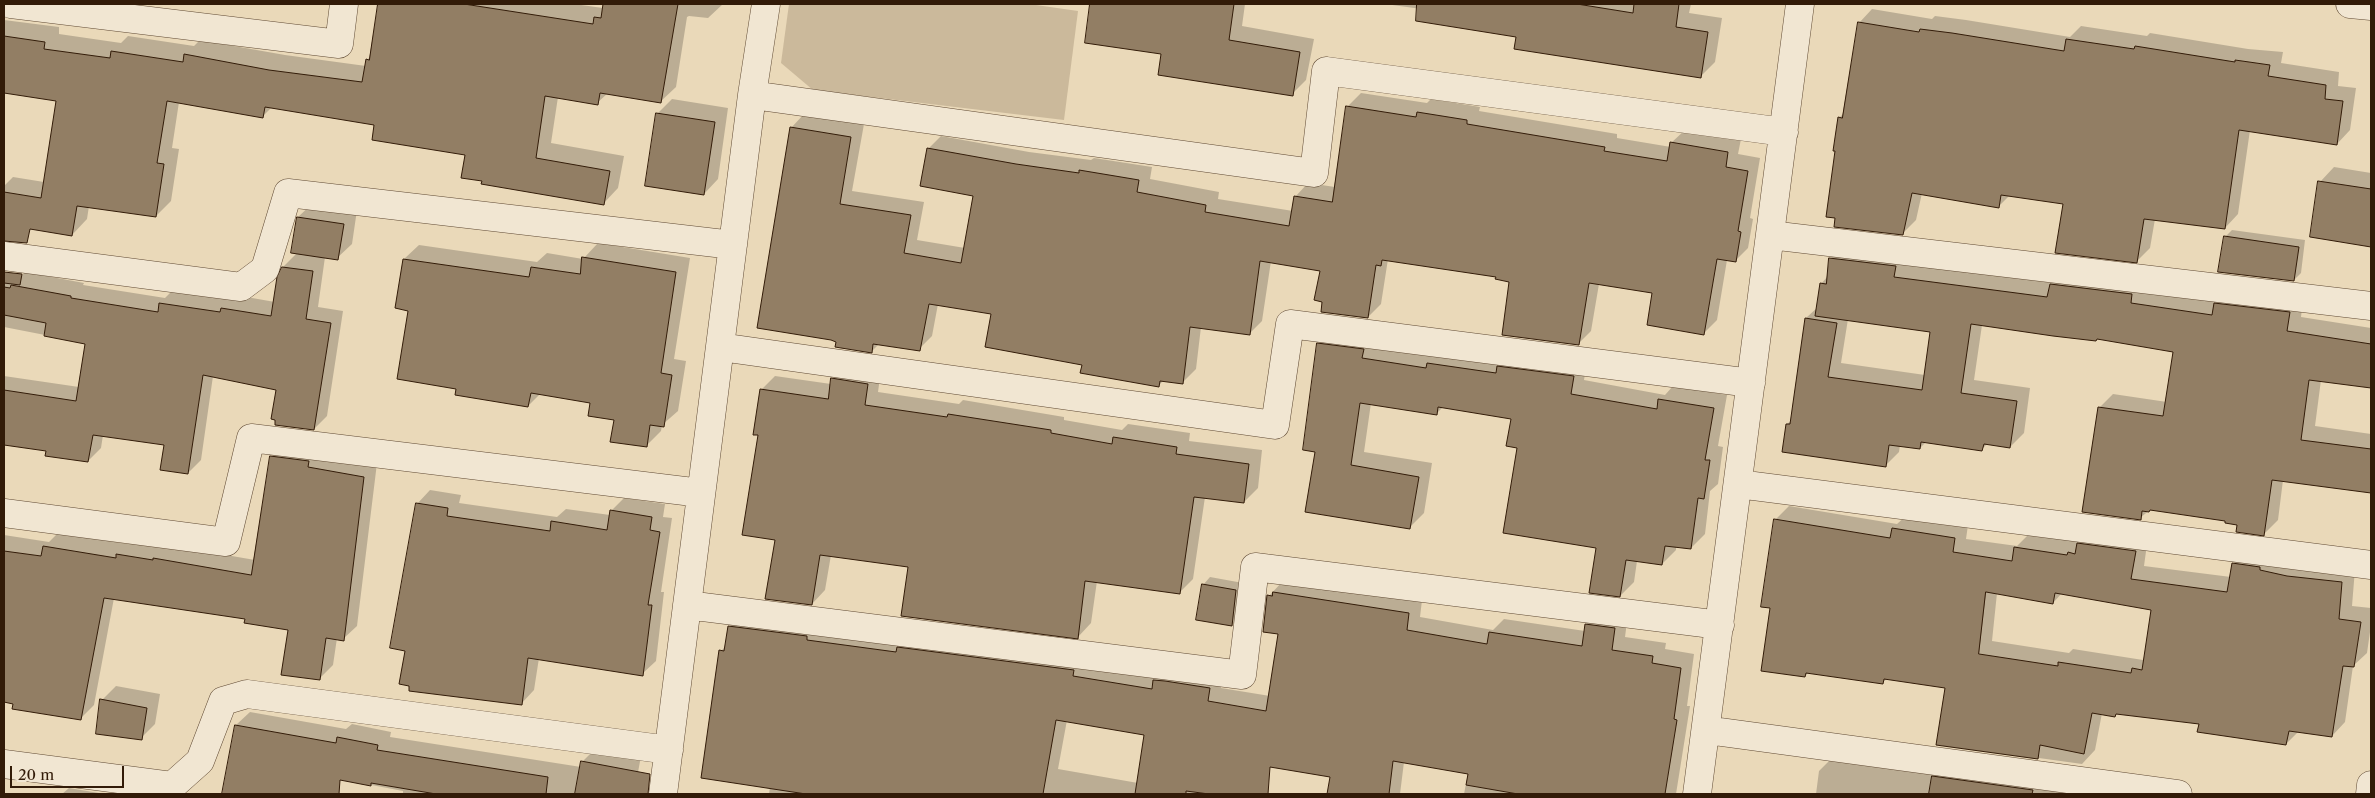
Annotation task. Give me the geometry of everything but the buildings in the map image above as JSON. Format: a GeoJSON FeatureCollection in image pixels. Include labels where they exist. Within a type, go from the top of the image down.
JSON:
{"type":"FeatureCollection","features":[{"type":"Feature","properties":{"kind":"street"},"geometry":{"type":"LineString","coordinates":[[10,4],[338,44],[344,4]]}},
{"type":"Feature","properties":{"kind":"street"},"geometry":{"type":"LineString","coordinates":[[663,794],[752,95],[766,4]]}},
{"type":"Feature","properties":{"kind":"street"},"geometry":{"type":"LineString","coordinates":[[1697,794],[1800,4]]}},
{"type":"Feature","properties":{"kind":"street"},"geometry":{"type":"LineString","coordinates":[[2350,4],[2371,6]]}},
{"type":"Feature","properties":{"kind":"street"},"geometry":{"type":"LineString","coordinates":[[752,95],[1314,174],[1326,71],[1784,132]]}},
{"type":"Feature","properties":{"kind":"street"},"geometry":{"type":"LineString","coordinates":[[4,256],[242,287],[265,269],[288,193],[733,245]]}},
{"type":"Feature","properties":{"kind":"street"},"geometry":{"type":"LineString","coordinates":[[1770,235],[2371,306]]}},
{"type":"Feature","properties":{"kind":"street"},"geometry":{"type":"LineString","coordinates":[[720,347],[1275,426],[1290,324],[1751,382]]}},
{"type":"Feature","properties":{"kind":"street"},"geometry":{"type":"LineString","coordinates":[[4,513],[226,542],[250,438],[702,493]]}},
{"type":"Feature","properties":{"kind":"street"},"geometry":{"type":"LineString","coordinates":[[1738,484],[2371,565]]}},
{"type":"Feature","properties":{"kind":"street"},"geometry":{"type":"LineString","coordinates":[[687,605],[1242,675],[1255,567],[1720,625]]}},
{"type":"Feature","properties":{"kind":"street"},"geometry":{"type":"LineString","coordinates":[[4,764],[172,786],[200,761],[223,701],[247,694],[669,750]]}},
{"type":"Feature","properties":{"kind":"street"},"geometry":{"type":"LineString","coordinates":[[1706,730],[2178,794]]}},
{"type":"Feature","properties":{"kind":"street"},"geometry":{"type":"LineString","coordinates":[[2370,794],[2371,785]]}},
{"type":"Feature","properties":{"kind":"shaded area"},"geometry":{"type":"Polygon","coordinates":[[[789,4],[1029,4],[1078,11],[1064,120],[813,90],[781,63],[789,4]]]}}]}
